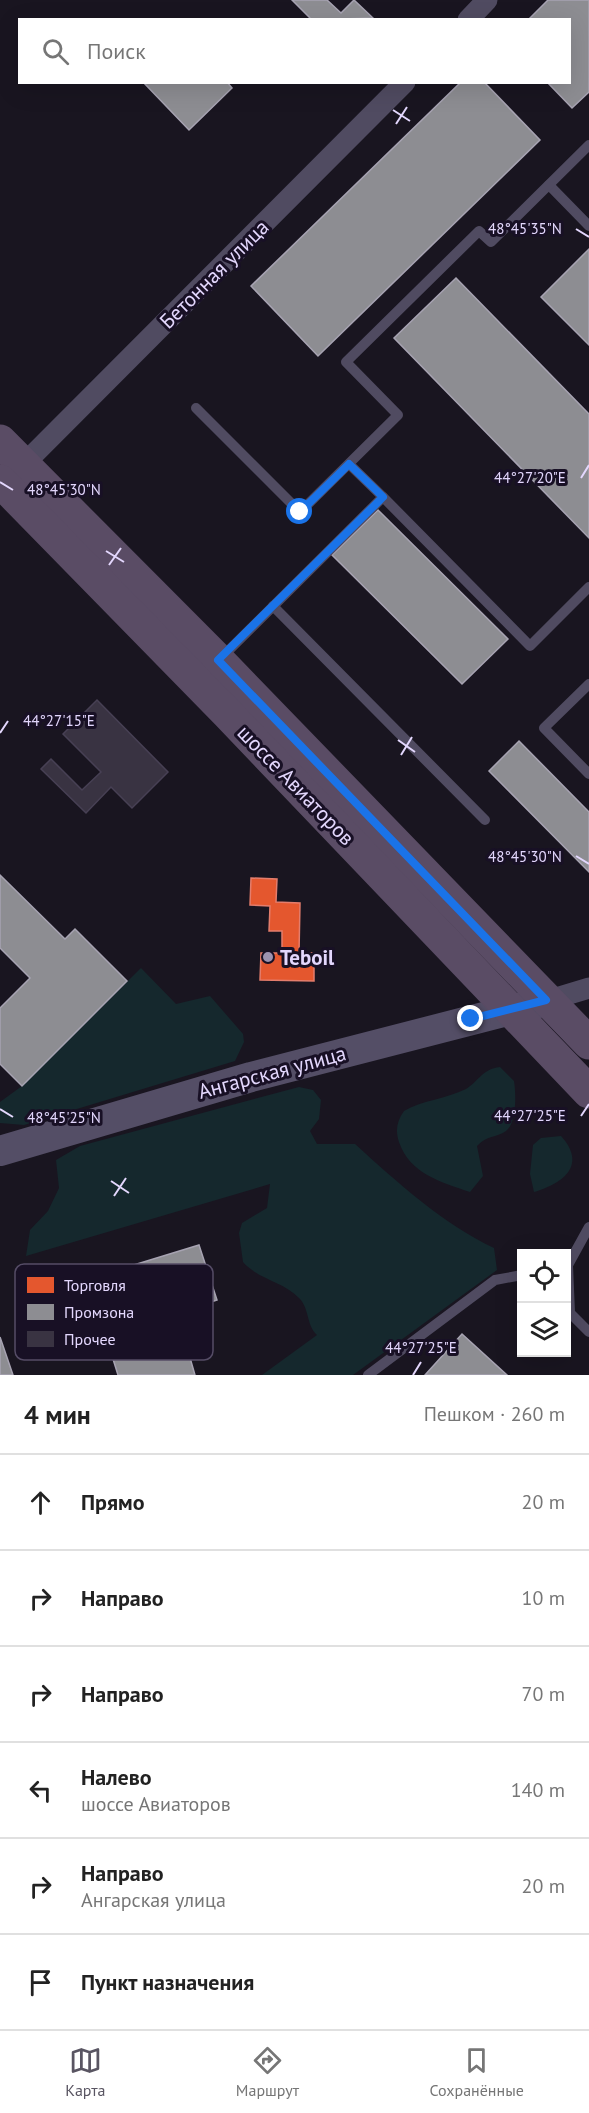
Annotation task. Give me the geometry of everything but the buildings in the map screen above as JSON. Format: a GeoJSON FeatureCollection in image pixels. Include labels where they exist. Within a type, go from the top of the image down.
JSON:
{"type":"FeatureCollection","features":[{"type":"Feature","properties":{"kind":"main road","name":"шоссе Авиаторов"},"geometry":{"type":"LineString","coordinates":[[0,441],[9,477],[235,721],[589,1092]]}},
{"type":"Feature","properties":{"kind":"main road","name":"шоссе Авиаторов"},"geometry":{"type":"LineString","coordinates":[[9,477],[218,660],[589,1043]]}},
{"type":"Feature","properties":{"kind":"main road","name":"Ангарская улица"},"geometry":{"type":"LineString","coordinates":[[0,1151],[250,1077],[546,1000]]}},
{"type":"Feature","properties":{"kind":"street"},"geometry":{"type":"LineString","coordinates":[[470,18],[487,0]]}},
{"type":"Feature","properties":{"kind":"street","name":"Бетонная улица"},"geometry":{"type":"LineString","coordinates":[[9,477],[403,84]]}},
{"type":"Feature","properties":{"kind":"street"},"geometry":{"type":"LineString","coordinates":[[546,1000],[589,988]]}},
{"type":"Feature","properties":{"kind":"lane"},"geometry":{"type":"LineString","coordinates":[[196,408],[300,512],[398,415],[346,362],[479,231],[491,242],[589,145]]}},
{"type":"Feature","properties":{"kind":"lane"},"geometry":{"type":"LineString","coordinates":[[549,185],[589,226]]}},
{"type":"Feature","properties":{"kind":"lane"},"geometry":{"type":"LineString","coordinates":[[349,464],[530,646],[589,587]]}},
{"type":"Feature","properties":{"kind":"lane"},"geometry":{"type":"LineString","coordinates":[[218,660],[383,497]]}},
{"type":"Feature","properties":{"kind":"lane"},"geometry":{"type":"LineString","coordinates":[[273,606],[485,820]]}},
{"type":"Feature","properties":{"kind":"lane"},"geometry":{"type":"LineString","coordinates":[[589,684],[544,728],[589,774]]}},
{"type":"Feature","properties":{"kind":"lane"},"geometry":{"type":"LineString","coordinates":[[571,1258],[589,1227]]}},
{"type":"Feature","properties":{"kind":"lane"},"geometry":{"type":"LineString","coordinates":[[368,1375],[495,1280],[517,1276]]}},
{"type":"Feature","properties":{"kind":"lane"},"geometry":{"type":"LineString","coordinates":[[569,1303],[570,1313],[589,1332]]}},
{"type":"Feature","properties":{"kind":"green space"},"geometry":{"type":"Polygon","coordinates":[[[141,968],[176,1004],[210,996],[243,1034],[244,1042],[235,1061],[24,1125],[0,1123],[0,1102],[22,1086],[141,968]]]}},
{"type":"Feature","properties":{"kind":"green space"},"geometry":{"type":"Polygon","coordinates":[[[500,1067],[514,1081],[514,1115],[506,1131],[484,1140],[477,1146],[483,1176],[470,1192],[438,1180],[419,1169],[404,1153],[399,1142],[397,1126],[404,1111],[466,1089],[489,1070],[500,1067]]]}},
{"type":"Feature","properties":{"kind":"green space"},"geometry":{"type":"Polygon","coordinates":[[[299,1087],[313,1090],[321,1100],[319,1119],[310,1131],[317,1144],[355,1144],[404,1187],[456,1227],[494,1248],[497,1270],[353,1375],[262,1375],[317,1335],[311,1327],[305,1307],[293,1292],[256,1273],[243,1262],[239,1233],[242,1223],[267,1208],[270,1184],[26,1256],[30,1230],[48,1211],[59,1188],[56,1160],[80,1146],[299,1087]]]}},
{"type":"Feature","properties":{"kind":"green space"},"geometry":{"type":"Polygon","coordinates":[[[561,1136],[569,1146],[572,1164],[563,1178],[555,1184],[534,1192],[530,1174],[533,1145],[541,1138],[561,1136]]]}},
{"type":"Feature","properties":{"kind":"place","name":"Teboil"},"geometry":{"type":"Point","coordinates":[268,957]}},
{"type":"Feature","properties":{"kind":"route"},"geometry":{"type":"LineString","coordinates":[[300,512],[349,464],[383,497],[218,660],[546,1000],[471,1019]]}}]}
